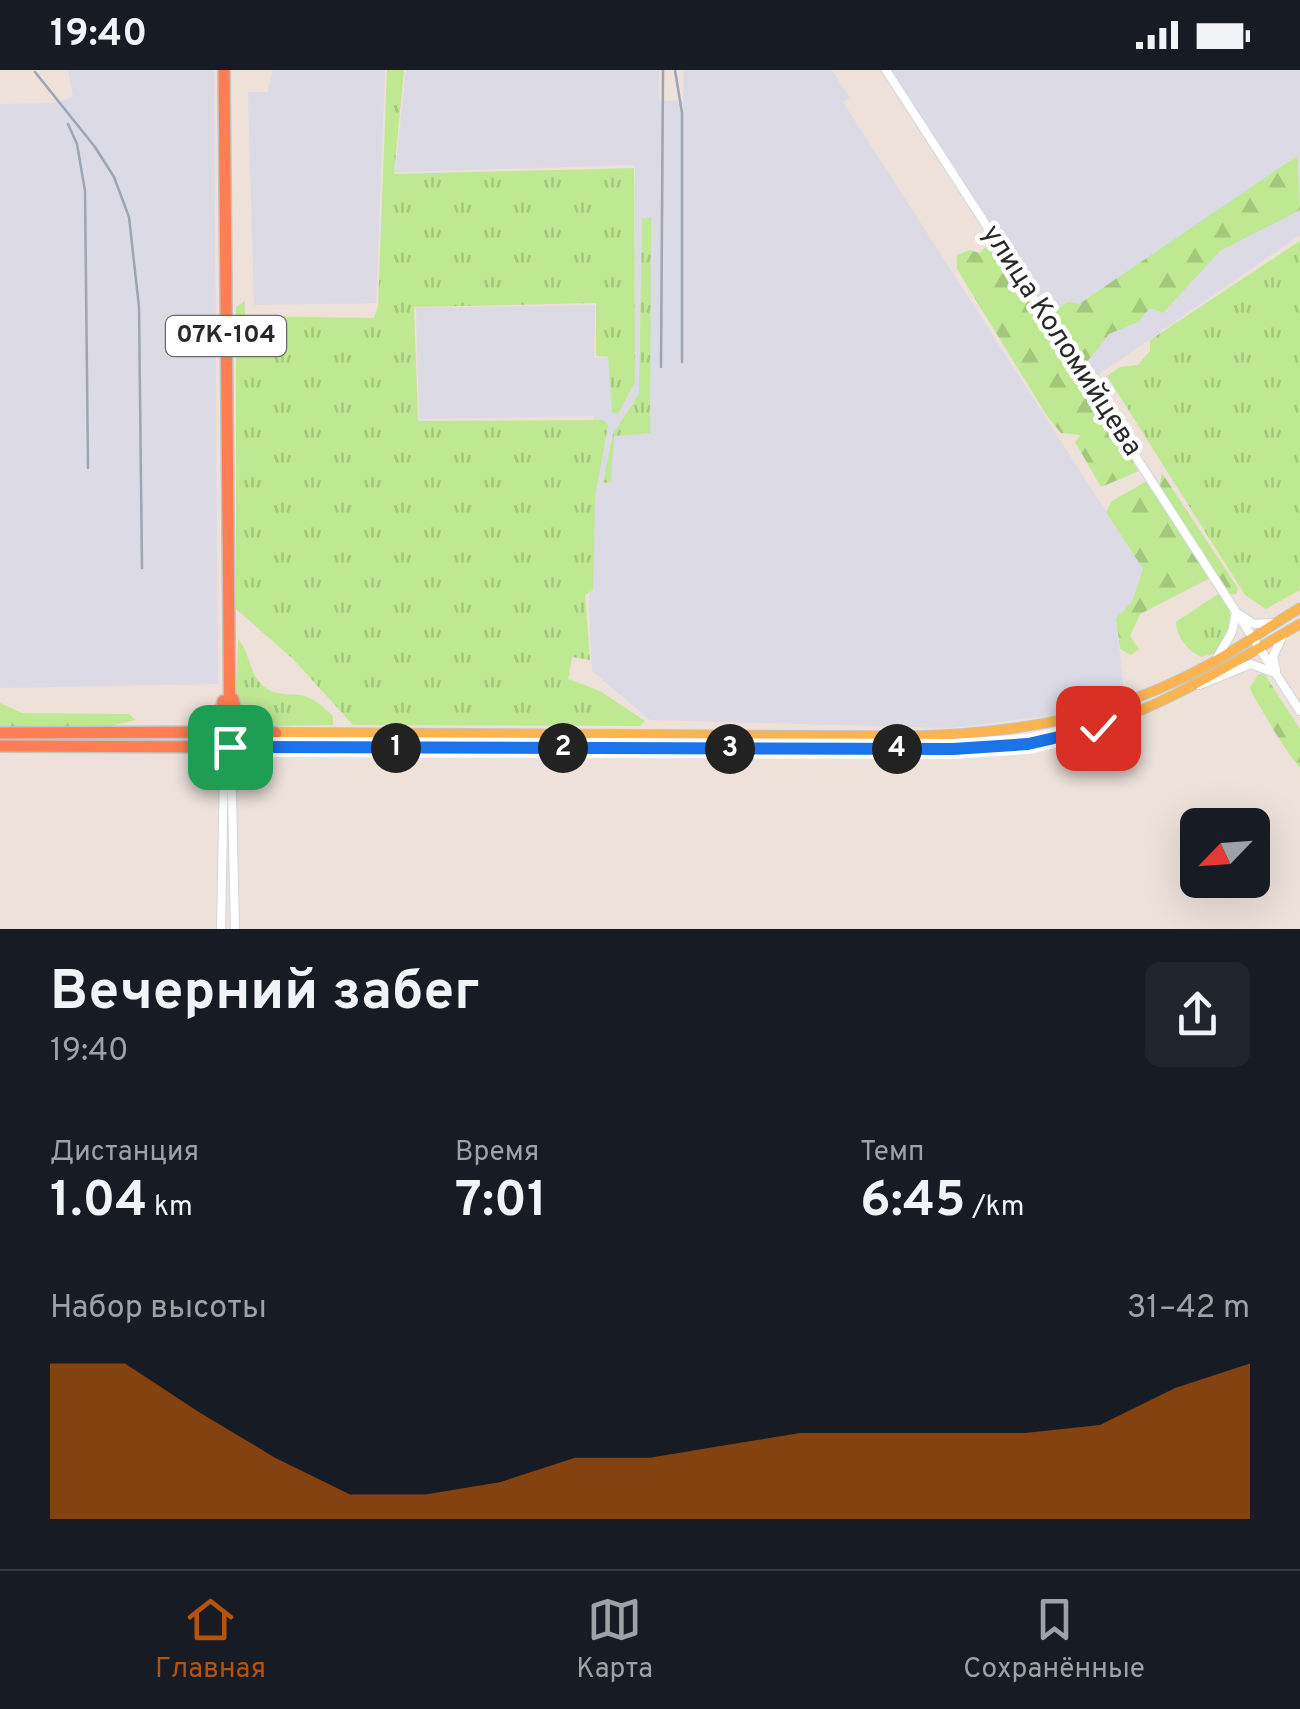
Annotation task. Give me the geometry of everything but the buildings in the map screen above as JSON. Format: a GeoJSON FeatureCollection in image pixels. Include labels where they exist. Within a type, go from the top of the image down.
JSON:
{"type":"FeatureCollection","features":[{"type":"Feature","properties":{"kind":"highway","name":"07К-104"},"geometry":{"type":"LineString","coordinates":[[224,70],[229,732]]}},
{"type":"Feature","properties":{"kind":"highway"},"geometry":{"type":"LineString","coordinates":[[172,733],[212,724],[220,716],[228,688]]}},
{"type":"Feature","properties":{"kind":"highway"},"geometry":{"type":"LineString","coordinates":[[228,688],[238,718],[250,727],[276,733]]}},
{"type":"Feature","properties":{"kind":"highway"},"geometry":{"type":"LineString","coordinates":[[0,733],[229,732],[230,747],[0,746]]}},
{"type":"Feature","properties":{"kind":"highway"},"geometry":{"type":"LineString","coordinates":[[200,747],[229,776]]}},
{"type":"Feature","properties":{"kind":"main road"},"geometry":{"type":"LineString","coordinates":[[229,732],[988,734],[1090,716],[1215,662],[1300,608]]}},
{"type":"Feature","properties":{"kind":"main road"},"geometry":{"type":"LineString","coordinates":[[230,747],[995,747],[1098,728],[1198,686],[1300,624]]}},
{"type":"Feature","properties":{"kind":"main road"},"geometry":{"type":"LineString","coordinates":[[229,776],[242,759],[258,748]]}},
{"type":"Feature","properties":{"kind":"street","name":"улица Коломийцева"},"geometry":{"type":"LineString","coordinates":[[886,70],[1300,711]]}},
{"type":"Feature","properties":{"kind":"street"},"geometry":{"type":"LineString","coordinates":[[1215,662],[1229,639],[1236,612],[1254,624],[1273,624]]}},
{"type":"Feature","properties":{"kind":"street"},"geometry":{"type":"LineString","coordinates":[[1279,679],[1273,656],[1284,634]]}},
{"type":"Feature","properties":{"kind":"street"},"geometry":{"type":"LineString","coordinates":[[1198,686],[1251,664],[1263,666],[1279,679]]}},
{"type":"Feature","properties":{"kind":"street"},"geometry":{"type":"LineString","coordinates":[[221,929],[230,747]]}},
{"type":"Feature","properties":{"kind":"street"},"geometry":{"type":"LineString","coordinates":[[229,776],[235,929]]}},
{"type":"Feature","properties":{"kind":"street"},"geometry":{"type":"LineString","coordinates":[[222,880],[235,880]]}},
{"type":"Feature","properties":{"kind":"shaded area"},"geometry":{"type":"Polygon","coordinates":[[[68,70],[214,70],[218,684],[0,688],[0,104],[53,103],[73,97],[68,70]]]}},
{"type":"Feature","properties":{"kind":"shaded area"},"geometry":{"type":"Polygon","coordinates":[[[272,70],[385,70],[376,303],[254,305],[248,92],[268,92],[272,70]]]}},
{"type":"Feature","properties":{"kind":"shaded area"},"geometry":{"type":"Polygon","coordinates":[[[406,70],[659,70],[659,100],[665,101],[683,100],[684,70],[832,70],[850,98],[843,102],[1143,569],[1132,602],[1116,618],[1124,692],[1056,715],[951,728],[650,720],[592,671],[589,610],[594,416],[419,419],[416,308],[595,305],[594,358],[635,357],[635,165],[395,172],[406,70]]]}},
{"type":"Feature","properties":{"kind":"shaded area"},"geometry":{"type":"Polygon","coordinates":[[[890,70],[1300,70],[1300,235],[1091,380],[890,70]]]}},
{"type":"Feature","properties":{"kind":"green space"},"geometry":{"type":"Polygon","coordinates":[[[387,70],[404,70],[394,174],[634,168],[635,382],[618,414],[612,412],[608,357],[596,356],[596,303],[414,307],[418,421],[603,420],[608,425],[595,498],[593,590],[585,595],[590,660],[572,657],[568,679],[600,691],[645,721],[640,726],[353,725],[293,659],[236,609],[236,307],[245,301],[245,316],[374,318],[378,306],[387,70]]]}},
{"type":"Feature","properties":{"kind":"green space"},"geometry":{"type":"Polygon","coordinates":[[[1297,156],[1300,210],[1220,251],[1163,313],[1150,308],[1138,322],[1109,334],[1086,363],[1077,364],[1049,316],[1067,302],[1079,304],[1297,156]]]}},
{"type":"Feature","properties":{"kind":"green space"},"geometry":{"type":"Polygon","coordinates":[[[642,218],[651,218],[650,433],[614,436],[611,482],[603,483],[613,434],[639,394],[642,218]]]}},
{"type":"Feature","properties":{"kind":"green space"},"geometry":{"type":"Polygon","coordinates":[[[1300,241],[1300,590],[1266,609],[1245,595],[1107,376],[1120,367],[1138,365],[1150,351],[1150,340],[1300,241]]]}},
{"type":"Feature","properties":{"kind":"green space"},"geometry":{"type":"Polygon","coordinates":[[[990,242],[1139,471],[1101,487],[1075,442],[1081,435],[1061,433],[1047,416],[957,269],[957,255],[970,250],[979,253],[990,242]]]}},
{"type":"Feature","properties":{"kind":"green space"},"geometry":{"type":"Polygon","coordinates":[[[1162,473],[1238,588],[1236,594],[1227,594],[1159,486],[1162,473]]]}},
{"type":"Feature","properties":{"kind":"green space"},"geometry":{"type":"Polygon","coordinates":[[[1147,481],[1210,578],[1140,614],[1130,636],[1139,649],[1131,655],[1120,649],[1116,618],[1132,602],[1143,569],[1106,512],[1112,501],[1147,481]]]}},
{"type":"Feature","properties":{"kind":"green space"},"geometry":{"type":"Polygon","coordinates":[[[1218,594],[1227,602],[1232,624],[1218,652],[1202,657],[1184,643],[1176,622],[1218,594]]]}},
{"type":"Feature","properties":{"kind":"green space"},"geometry":{"type":"Polygon","coordinates":[[[238,639],[260,683],[275,692],[311,699],[333,716],[333,725],[266,726],[247,719],[236,694],[238,639]]]}},
{"type":"Feature","properties":{"kind":"green space"},"geometry":{"type":"Polygon","coordinates":[[[1259,674],[1265,675],[1300,729],[1300,768],[1252,693],[1250,687],[1259,674]]]}},
{"type":"Feature","properties":{"kind":"green space"},"geometry":{"type":"Polygon","coordinates":[[[0,703],[22,713],[129,714],[136,720],[111,726],[0,726],[0,703]]]}},
{"type":"Feature","properties":{"kind":"railway"},"geometry":{"type":"LineString","coordinates":[[661,367],[663,70]]}},
{"type":"Feature","properties":{"kind":"railway"},"geometry":{"type":"LineString","coordinates":[[675,70],[682,113],[682,362]]}},
{"type":"Feature","properties":{"kind":"railway"},"geometry":{"type":"LineString","coordinates":[[35,72],[95,147],[114,177],[129,217],[139,307],[142,568]]}},
{"type":"Feature","properties":{"kind":"railway"},"geometry":{"type":"LineString","coordinates":[[68,124],[77,144],[85,191],[88,468]]}},
{"type":"Feature","properties":{"kind":"route"},"geometry":{"type":"LineString","coordinates":[[230,747],[953,749],[1028,744],[1098,728]]}}]}
